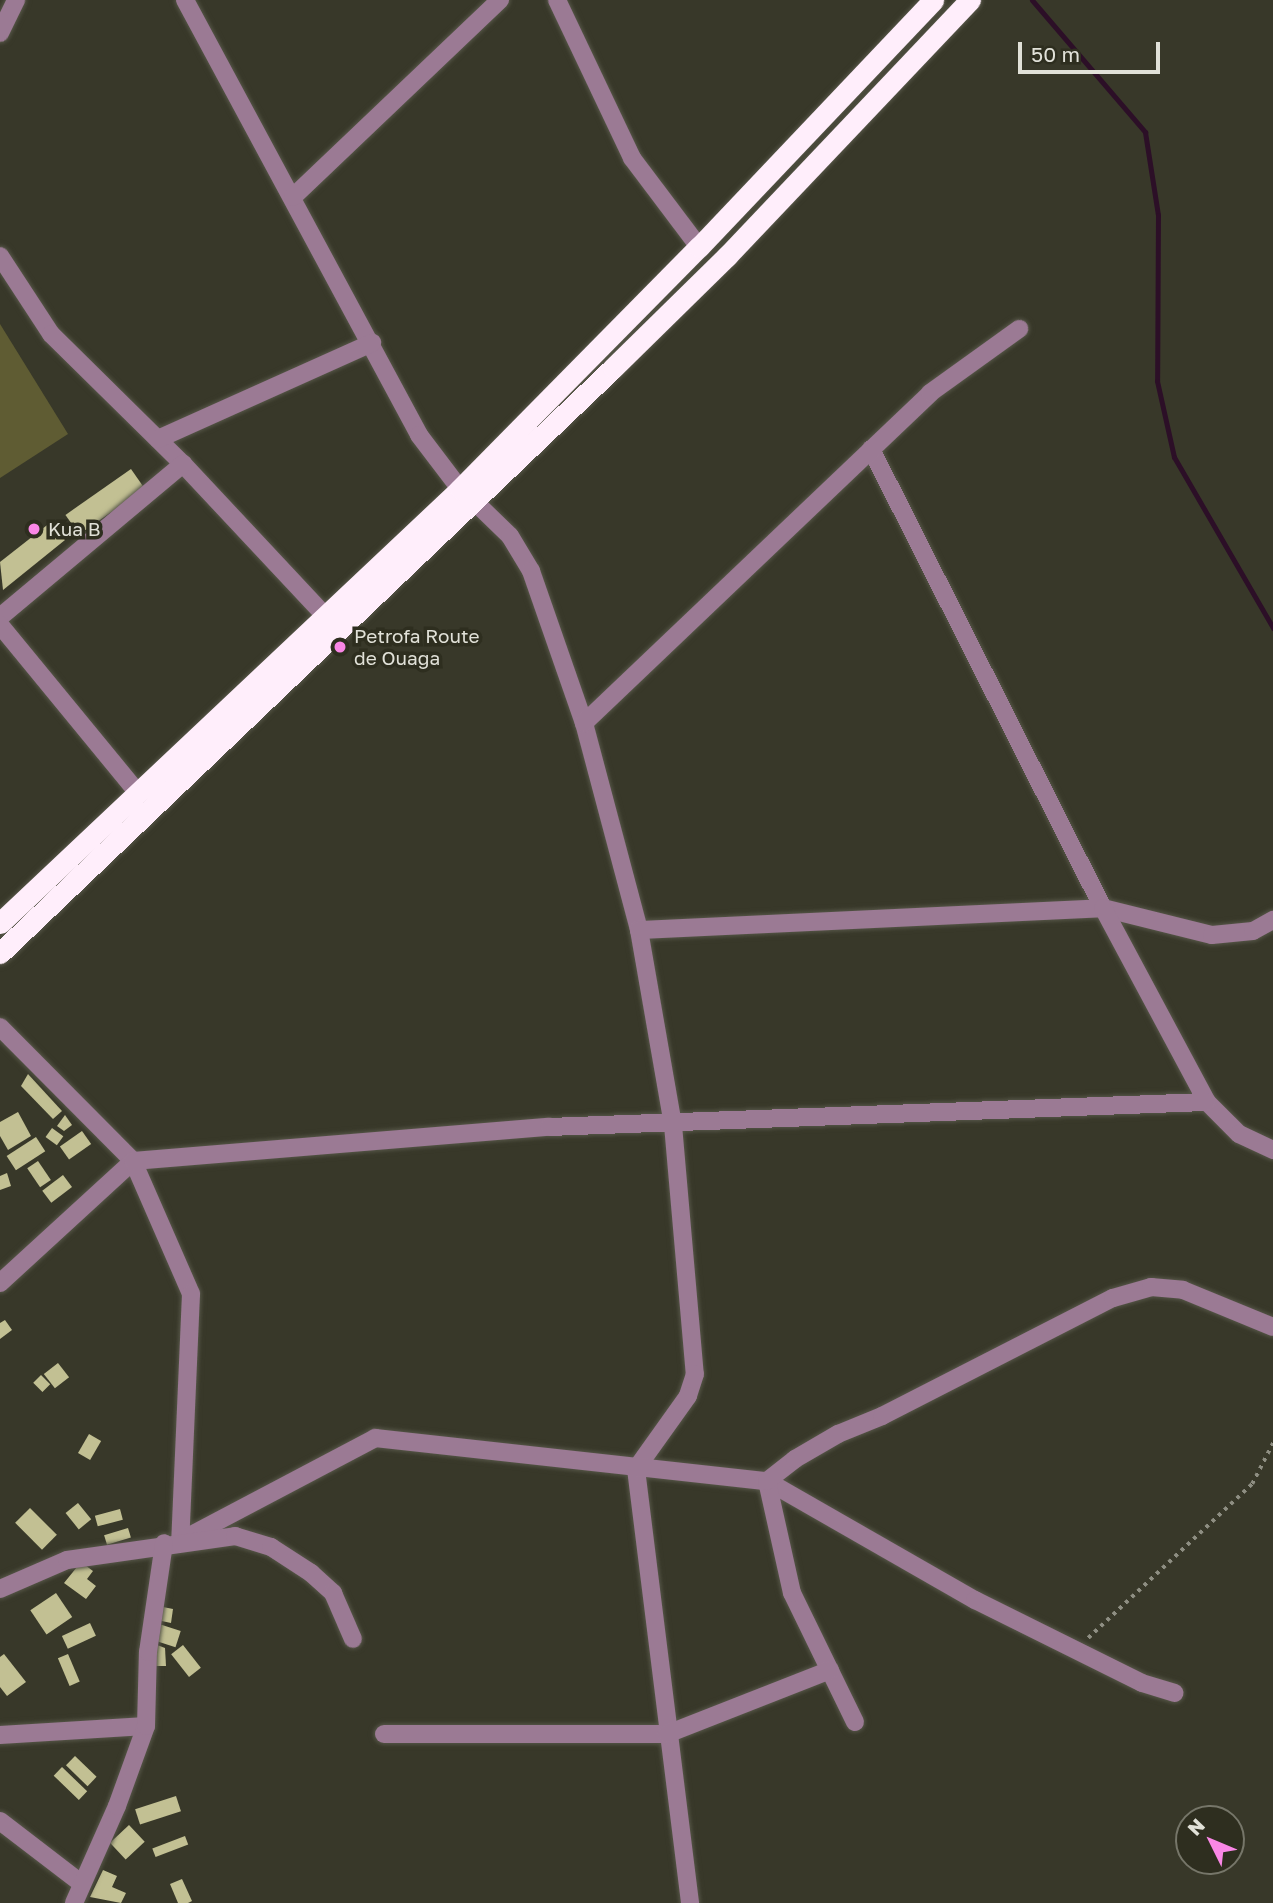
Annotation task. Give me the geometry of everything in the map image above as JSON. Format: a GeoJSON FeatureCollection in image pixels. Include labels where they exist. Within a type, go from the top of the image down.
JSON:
{"type":"FeatureCollection","features":[{"type":"Feature","properties":{"kind":"highway"},"geometry":{"type":"LineString","coordinates":[[468,496],[933,0]]}},
{"type":"Feature","properties":{"kind":"highway"},"geometry":{"type":"LineString","coordinates":[[0,953],[379,580],[727,256],[970,0]]}},
{"type":"Feature","properties":{"kind":"highway"},"geometry":{"type":"LineString","coordinates":[[0,923],[325,616],[379,580]]}},
{"type":"Feature","properties":{"kind":"street"},"geometry":{"type":"LineString","coordinates":[[0,33],[16,0]]}},
{"type":"Feature","properties":{"kind":"street"},"geometry":{"type":"LineString","coordinates":[[185,0],[372,343],[419,435],[468,496],[510,536],[531,571],[584,723],[639,930],[673,1125],[695,1374],[688,1396],[636,1469],[690,1903]]}},
{"type":"Feature","properties":{"kind":"street"},"geometry":{"type":"LineString","coordinates":[[293,197],[500,0]]}},
{"type":"Feature","properties":{"kind":"street"},"geometry":{"type":"LineString","coordinates":[[557,0],[632,158],[699,247]]}},
{"type":"Feature","properties":{"kind":"street"},"geometry":{"type":"LineString","coordinates":[[0,256],[51,334],[183,464],[325,616]]}},
{"type":"Feature","properties":{"kind":"street"},"geometry":{"type":"LineString","coordinates":[[584,723],[930,393],[1018,329]]}},
{"type":"Feature","properties":{"kind":"street"},"geometry":{"type":"LineString","coordinates":[[158,439],[372,343]]}},
{"type":"Feature","properties":{"kind":"street"},"geometry":{"type":"LineString","coordinates":[[871,449],[1103,908],[1207,1102],[1239,1134],[1273,1150]]}},
{"type":"Feature","properties":{"kind":"street"},"geometry":{"type":"LineString","coordinates":[[0,617],[183,464]]}},
{"type":"Feature","properties":{"kind":"street"},"geometry":{"type":"LineString","coordinates":[[0,625],[138,793]]}},
{"type":"Feature","properties":{"kind":"street"},"geometry":{"type":"LineString","coordinates":[[639,930],[1103,908],[1212,935],[1253,931],[1273,920]]}},
{"type":"Feature","properties":{"kind":"street"},"geometry":{"type":"LineString","coordinates":[[0,1027],[133,1161],[191,1294],[172,1542],[148,1652],[146,1726],[74,1903]]}},
{"type":"Feature","properties":{"kind":"street"},"geometry":{"type":"LineString","coordinates":[[0,1283],[133,1161],[549,1127],[673,1125],[1207,1102]]}},
{"type":"Feature","properties":{"kind":"street"},"geometry":{"type":"LineString","coordinates":[[768,1481],[795,1459],[838,1434],[882,1416],[1113,1298],[1151,1287],[1183,1290],[1273,1327]]}},
{"type":"Feature","properties":{"kind":"street"},"geometry":{"type":"LineString","coordinates":[[172,1542],[375,1438],[636,1469],[768,1481],[975,1600],[1142,1683],[1174,1693]]}},
{"type":"Feature","properties":{"kind":"street"},"geometry":{"type":"LineString","coordinates":[[768,1481],[792,1593],[855,1722]]}},
{"type":"Feature","properties":{"kind":"street"},"geometry":{"type":"LineString","coordinates":[[0,1588],[67,1560],[172,1542],[235,1536],[271,1547],[333,1593],[353,1639]]}},
{"type":"Feature","properties":{"kind":"street"},"geometry":{"type":"LineString","coordinates":[[384,1734],[667,1734],[830,1670]]}},
{"type":"Feature","properties":{"kind":"street"},"geometry":{"type":"LineString","coordinates":[[0,1735],[146,1726]]}},
{"type":"Feature","properties":{"kind":"street"},"geometry":{"type":"LineString","coordinates":[[0,1821],[82,1884]]}},
{"type":"Feature","properties":{"kind":"path"},"geometry":{"type":"LineString","coordinates":[[1075,1650],[1252,1484],[1273,1443]]}},
{"type":"Feature","properties":{"kind":"shaded area"},"geometry":{"type":"Polygon","coordinates":[[[0,324],[68,434],[0,478],[0,324]]]}},
{"type":"Feature","properties":{"kind":"building"},"geometry":{"type":"Polygon","coordinates":[[[131,469],[145,489],[79,535],[65,515],[131,469]]]}},
{"type":"Feature","properties":{"kind":"building"},"geometry":{"type":"Polygon","coordinates":[[[51,522],[65,540],[3,590],[0,562],[51,522]]]}},
{"type":"Feature","properties":{"kind":"building"},"geometry":{"type":"Polygon","coordinates":[[[28,1074],[62,1111],[53,1119],[21,1086],[28,1074]]]}},
{"type":"Feature","properties":{"kind":"building"},"geometry":{"type":"Polygon","coordinates":[[[18,1112],[31,1136],[8,1150],[0,1136],[0,1122],[18,1112]]]}},
{"type":"Feature","properties":{"kind":"building"},"geometry":{"type":"Polygon","coordinates":[[[65,1115],[72,1125],[64,1131],[57,1126],[65,1115]]]}},
{"type":"Feature","properties":{"kind":"building"},"geometry":{"type":"Polygon","coordinates":[[[52,1128],[63,1136],[57,1145],[46,1137],[52,1128]]]}},
{"type":"Feature","properties":{"kind":"building"},"geometry":{"type":"Polygon","coordinates":[[[82,1131],[91,1144],[69,1160],[60,1146],[82,1131]]]}},
{"type":"Feature","properties":{"kind":"building"},"geometry":{"type":"Polygon","coordinates":[[[36,1137],[45,1151],[16,1170],[7,1156],[36,1137]]]}},
{"type":"Feature","properties":{"kind":"building"},"geometry":{"type":"Polygon","coordinates":[[[38,1161],[51,1180],[40,1187],[27,1168],[38,1161]]]}},
{"type":"Feature","properties":{"kind":"building"},"geometry":{"type":"Polygon","coordinates":[[[7,1173],[11,1186],[0,1190],[0,1176],[7,1173]]]}},
{"type":"Feature","properties":{"kind":"building"},"geometry":{"type":"Polygon","coordinates":[[[63,1175],[72,1187],[51,1203],[42,1191],[63,1175]]]}},
{"type":"Feature","properties":{"kind":"building"},"geometry":{"type":"Polygon","coordinates":[[[5,1320],[12,1330],[0,1339],[0,1323],[5,1320]]]}},
{"type":"Feature","properties":{"kind":"building"},"geometry":{"type":"Polygon","coordinates":[[[58,1363],[69,1377],[55,1388],[44,1374],[58,1363]]]}},
{"type":"Feature","properties":{"kind":"building"},"geometry":{"type":"Polygon","coordinates":[[[41,1375],[50,1384],[42,1392],[33,1383],[41,1375]]]}},
{"type":"Feature","properties":{"kind":"building"},"geometry":{"type":"Polygon","coordinates":[[[89,1434],[101,1441],[90,1460],[78,1453],[89,1434]]]}},
{"type":"Feature","properties":{"kind":"building"},"geometry":{"type":"Polygon","coordinates":[[[78,1503],[91,1519],[79,1529],[66,1513],[78,1503]]]}},
{"type":"Feature","properties":{"kind":"building"},"geometry":{"type":"Polygon","coordinates":[[[30,1508],[57,1535],[42,1550],[15,1523],[30,1508]]]}},
{"type":"Feature","properties":{"kind":"building"},"geometry":{"type":"Polygon","coordinates":[[[120,1509],[123,1520],[98,1526],[95,1516],[120,1509]]]}},
{"type":"Feature","properties":{"kind":"building"},"geometry":{"type":"Polygon","coordinates":[[[128,1528],[131,1538],[107,1545],[104,1535],[128,1528]]]}},
{"type":"Feature","properties":{"kind":"building"},"geometry":{"type":"Polygon","coordinates":[[[81,1562],[93,1571],[87,1579],[96,1586],[86,1599],[64,1583],[81,1562]]]}},
{"type":"Feature","properties":{"kind":"building"},"geometry":{"type":"Polygon","coordinates":[[[56,1593],[72,1617],[47,1634],[30,1610],[56,1593]]]}},
{"type":"Feature","properties":{"kind":"building"},"geometry":{"type":"Polygon","coordinates":[[[163,1607],[173,1609],[171,1623],[157,1620],[163,1607]]]}},
{"type":"Feature","properties":{"kind":"building"},"geometry":{"type":"Polygon","coordinates":[[[90,1623],[96,1636],[68,1649],[62,1636],[90,1623]]]}},
{"type":"Feature","properties":{"kind":"building"},"geometry":{"type":"Polygon","coordinates":[[[156,1623],[181,1631],[175,1647],[151,1639],[156,1623]]]}},
{"type":"Feature","properties":{"kind":"building"},"geometry":{"type":"Polygon","coordinates":[[[152,1643],[165,1648],[166,1666],[152,1666],[152,1643]]]}},
{"type":"Feature","properties":{"kind":"building"},"geometry":{"type":"Polygon","coordinates":[[[183,1645],[201,1668],[189,1677],[171,1654],[183,1645]]]}},
{"type":"Feature","properties":{"kind":"building"},"geometry":{"type":"Polygon","coordinates":[[[4,1654],[26,1682],[7,1696],[0,1687],[0,1657],[4,1654]]]}},
{"type":"Feature","properties":{"kind":"building"},"geometry":{"type":"Polygon","coordinates":[[[68,1654],[80,1682],[70,1686],[58,1658],[68,1654]]]}},
{"type":"Feature","properties":{"kind":"building"},"geometry":{"type":"Polygon","coordinates":[[[75,1756],[97,1777],[88,1786],[66,1765],[75,1756]]]}},
{"type":"Feature","properties":{"kind":"building"},"geometry":{"type":"Polygon","coordinates":[[[62,1767],[87,1791],[79,1800],[54,1776],[62,1767]]]}},
{"type":"Feature","properties":{"kind":"building"},"geometry":{"type":"Polygon","coordinates":[[[176,1796],[181,1811],[140,1825],[135,1809],[176,1796]]]}},
{"type":"Feature","properties":{"kind":"building"},"geometry":{"type":"Polygon","coordinates":[[[129,1825],[145,1842],[126,1860],[110,1843],[129,1825]]]}},
{"type":"Feature","properties":{"kind":"building"},"geometry":{"type":"Polygon","coordinates":[[[185,1836],[188,1844],[156,1857],[152,1849],[185,1836]]]}},
{"type":"Feature","properties":{"kind":"building"},"geometry":{"type":"Polygon","coordinates":[[[103,1870],[117,1876],[112,1887],[126,1893],[121,1903],[90,1897],[103,1870]]]}},
{"type":"Feature","properties":{"kind":"building"},"geometry":{"type":"Polygon","coordinates":[[[182,1879],[192,1901],[188,1903],[178,1903],[170,1884],[182,1879]]]}},
{"type":"Feature","properties":{"kind":"waterway"},"geometry":{"type":"LineString","coordinates":[[1032,0],[1145,132],[1158,215],[1157,381],[1174,457],[1273,628]]}},
{"type":"Feature","properties":{"kind":"place","name":"Kua B"},"geometry":{"type":"Point","coordinates":[34,529]}},
{"type":"Feature","properties":{"kind":"place","name":"Petrofa Route de Ouaga"},"geometry":{"type":"Point","coordinates":[340,647]}}]}
